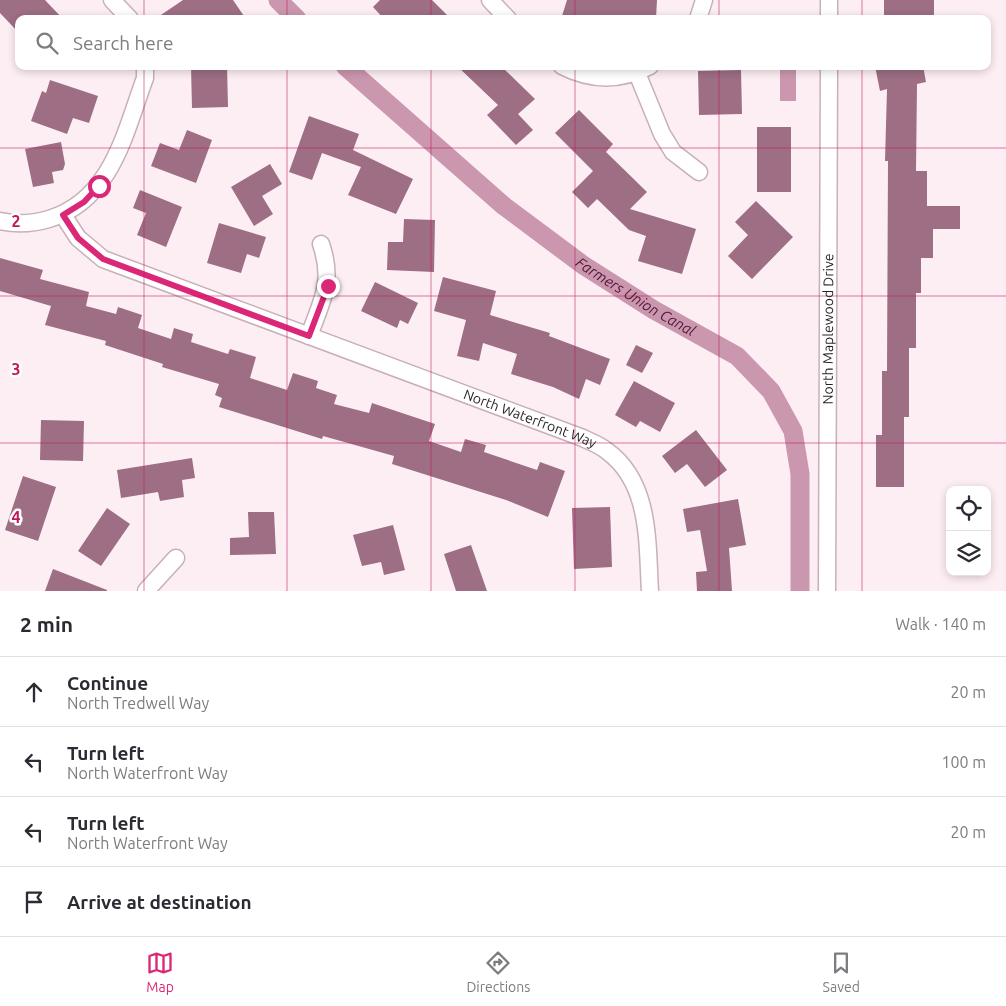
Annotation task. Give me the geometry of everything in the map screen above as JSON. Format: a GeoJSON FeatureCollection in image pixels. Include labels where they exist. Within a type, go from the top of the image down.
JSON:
{"type":"FeatureCollection","features":[{"type":"Feature","properties":{"kind":"street"},"geometry":{"type":"LineString","coordinates":[[112,0],[126,15]]}},
{"type":"Feature","properties":{"kind":"street"},"geometry":{"type":"LineString","coordinates":[[490,0],[504,15]]}},
{"type":"Feature","properties":{"kind":"street"},"geometry":{"type":"LineString","coordinates":[[699,15],[704,0]]}},
{"type":"Feature","properties":{"kind":"street"},"geometry":{"type":"LineString","coordinates":[[829,0],[829,15]]}},
{"type":"Feature","properties":{"kind":"street"},"geometry":{"type":"LineString","coordinates":[[0,221],[13,224],[36,223],[63,215],[84,202],[99,186],[115,159],[145,78],[146,70]]}},
{"type":"Feature","properties":{"kind":"street"},"geometry":{"type":"LineString","coordinates":[[573,70],[593,77],[614,78],[643,70],[662,134],[673,152],[699,172]]}},
{"type":"Feature","properties":{"kind":"street","name":"North Maplewood Drive"},"geometry":{"type":"LineString","coordinates":[[827,591],[829,70]]}},
{"type":"Feature","properties":{"kind":"street","name":"North Waterfront Way"},"geometry":{"type":"LineString","coordinates":[[63,215],[78,238],[103,259],[583,438],[608,451],[627,472],[637,490],[645,511],[650,591]]}},
{"type":"Feature","properties":{"kind":"street"},"geometry":{"type":"LineString","coordinates":[[309,336],[328,286],[328,264],[321,244]]}},
{"type":"Feature","properties":{"kind":"street"},"geometry":{"type":"LineString","coordinates":[[146,591],[176,558]]}},
{"type":"Feature","properties":{"kind":"shaded area"},"geometry":{"type":"Polygon","coordinates":[[[780,70],[796,70],[796,101],[780,101],[780,70]]]}},
{"type":"Feature","properties":{"kind":"building"},"geometry":{"type":"Polygon","coordinates":[[[0,0],[45,0],[59,15],[15,15],[15,29],[0,13],[0,0]]]}},
{"type":"Feature","properties":{"kind":"building"},"geometry":{"type":"Polygon","coordinates":[[[183,0],[233,0],[243,15],[161,15],[183,0]]]}},
{"type":"Feature","properties":{"kind":"building"},"geometry":{"type":"Polygon","coordinates":[[[380,0],[432,0],[447,15],[380,15],[373,7],[380,0]]]}},
{"type":"Feature","properties":{"kind":"building"},"geometry":{"type":"Polygon","coordinates":[[[567,0],[657,0],[656,15],[562,15],[567,0]]]}},
{"type":"Feature","properties":{"kind":"building"},"geometry":{"type":"Polygon","coordinates":[[[884,0],[934,0],[934,15],[884,15],[884,0]]]}},
{"type":"Feature","properties":{"kind":"building"},"geometry":{"type":"Polygon","coordinates":[[[191,70],[227,70],[228,107],[192,108],[191,70]]]}},
{"type":"Feature","properties":{"kind":"building"},"geometry":{"type":"Polygon","coordinates":[[[461,70],[505,70],[535,99],[518,114],[533,130],[516,145],[487,115],[498,105],[461,70]]]}},
{"type":"Feature","properties":{"kind":"building"},"geometry":{"type":"Polygon","coordinates":[[[741,70],[742,114],[699,115],[698,71],[741,70]]]}},
{"type":"Feature","properties":{"kind":"building"},"geometry":{"type":"Polygon","coordinates":[[[876,70],[924,70],[926,82],[917,84],[916,171],[927,171],[927,206],[960,206],[960,229],[933,229],[933,258],[921,258],[921,293],[916,293],[916,348],[909,348],[909,417],[904,417],[904,487],[876,487],[876,435],[882,435],[882,371],[887,371],[888,161],[885,161],[887,89],[880,91],[876,70]]]}},
{"type":"Feature","properties":{"kind":"building"},"geometry":{"type":"Polygon","coordinates":[[[50,80],[98,96],[89,123],[73,118],[67,134],[31,121],[42,91],[46,93],[50,80]]]}},
{"type":"Feature","properties":{"kind":"building"},"geometry":{"type":"Polygon","coordinates":[[[579,110],[613,144],[606,152],[647,192],[630,209],[696,229],[682,274],[638,261],[646,236],[629,230],[597,199],[588,208],[572,192],[593,171],[555,133],[579,110]]]}},
{"type":"Feature","properties":{"kind":"building"},"geometry":{"type":"Polygon","coordinates":[[[309,116],[359,134],[353,150],[413,179],[396,214],[348,195],[361,167],[322,153],[312,180],[289,172],[309,116]]]}},
{"type":"Feature","properties":{"kind":"building"},"geometry":{"type":"Polygon","coordinates":[[[757,127],[791,127],[791,192],[757,192],[757,127]]]}},
{"type":"Feature","properties":{"kind":"building"},"geometry":{"type":"Polygon","coordinates":[[[187,130],[212,140],[196,183],[151,166],[160,143],[179,150],[187,130]]]}},
{"type":"Feature","properties":{"kind":"building"},"geometry":{"type":"Polygon","coordinates":[[[61,142],[65,164],[63,170],[52,172],[54,183],[33,187],[25,149],[61,142]]]}},
{"type":"Feature","properties":{"kind":"building"},"geometry":{"type":"Polygon","coordinates":[[[270,164],[282,184],[262,196],[273,214],[254,226],[231,187],[270,164]]]}},
{"type":"Feature","properties":{"kind":"building"},"geometry":{"type":"Polygon","coordinates":[[[140,190],[182,207],[166,247],[137,235],[146,213],[133,208],[140,190]]]}},
{"type":"Feature","properties":{"kind":"building"},"geometry":{"type":"Polygon","coordinates":[[[756,201],[793,237],[752,279],[728,256],[748,235],[735,222],[756,201]]]}},
{"type":"Feature","properties":{"kind":"building"},"geometry":{"type":"Polygon","coordinates":[[[404,219],[435,220],[434,272],[387,270],[388,242],[403,242],[404,219]]]}},
{"type":"Feature","properties":{"kind":"building"},"geometry":{"type":"Polygon","coordinates":[[[219,223],[266,237],[259,258],[247,254],[241,273],[207,263],[219,223]]]}},
{"type":"Feature","properties":{"kind":"building"},"geometry":{"type":"Polygon","coordinates":[[[0,258],[43,270],[40,279],[89,292],[86,306],[116,314],[118,307],[142,315],[138,328],[171,339],[174,328],[193,334],[191,342],[228,354],[230,349],[256,357],[250,378],[287,390],[293,373],[318,381],[316,388],[337,395],[334,404],[369,413],[372,403],[435,424],[429,441],[461,452],[465,439],[486,445],[484,452],[537,470],[540,462],[565,471],[548,517],[506,500],[392,464],[394,456],[323,436],[322,439],[219,407],[222,398],[215,395],[219,384],[162,367],[163,364],[105,345],[106,341],[45,325],[51,306],[0,291],[0,258]]]}},
{"type":"Feature","properties":{"kind":"building"},"geometry":{"type":"Polygon","coordinates":[[[443,277],[496,291],[490,315],[550,333],[549,336],[610,359],[600,385],[586,379],[579,399],[553,387],[511,374],[517,354],[483,343],[479,361],[457,356],[466,320],[434,311],[443,277]]]}},
{"type":"Feature","properties":{"kind":"building"},"geometry":{"type":"Polygon","coordinates":[[[375,282],[418,303],[408,324],[400,320],[397,328],[361,311],[375,282]]]}},
{"type":"Feature","properties":{"kind":"building"},"geometry":{"type":"Polygon","coordinates":[[[636,345],[653,353],[642,373],[626,365],[636,345]]]}},
{"type":"Feature","properties":{"kind":"building"},"geometry":{"type":"Polygon","coordinates":[[[634,381],[675,403],[660,432],[640,421],[636,427],[615,415],[634,381]]]}},
{"type":"Feature","properties":{"kind":"building"},"geometry":{"type":"Polygon","coordinates":[[[41,420],[84,421],[83,461],[40,460],[41,420]]]}},
{"type":"Feature","properties":{"kind":"building"},"geometry":{"type":"Polygon","coordinates":[[[696,430],[727,470],[705,487],[687,464],[675,473],[662,456],[696,430]]]}},
{"type":"Feature","properties":{"kind":"building"},"geometry":{"type":"Polygon","coordinates":[[[192,458],[195,478],[182,480],[184,497],[160,501],[158,492],[121,498],[117,470],[192,458]]]}},
{"type":"Feature","properties":{"kind":"building"},"geometry":{"type":"Polygon","coordinates":[[[23,476],[56,487],[38,541],[5,530],[23,476]]]}},
{"type":"Feature","properties":{"kind":"building"},"geometry":{"type":"Polygon","coordinates":[[[738,499],[746,545],[729,548],[732,591],[697,591],[696,572],[707,571],[700,530],[687,532],[683,509],[738,499]]]}},
{"type":"Feature","properties":{"kind":"building"},"geometry":{"type":"Polygon","coordinates":[[[610,507],[612,567],[574,569],[572,508],[610,507]]]}},
{"type":"Feature","properties":{"kind":"building"},"geometry":{"type":"Polygon","coordinates":[[[107,508],[130,524],[101,566],[78,551],[107,508]]]}},
{"type":"Feature","properties":{"kind":"building"},"geometry":{"type":"Polygon","coordinates":[[[248,512],[274,512],[276,554],[230,555],[230,538],[249,537],[248,512]]]}},
{"type":"Feature","properties":{"kind":"building"},"geometry":{"type":"Polygon","coordinates":[[[393,525],[405,570],[384,575],[381,562],[362,566],[353,535],[393,525]]]}},
{"type":"Feature","properties":{"kind":"building"},"geometry":{"type":"Polygon","coordinates":[[[471,545],[487,591],[456,591],[444,554],[471,545]]]}},
{"type":"Feature","properties":{"kind":"building"},"geometry":{"type":"Polygon","coordinates":[[[53,569],[107,590],[107,591],[45,591],[53,569]]]}},
{"type":"Feature","properties":{"kind":"waterway","name":"Farmers Union Canal"},"geometry":{"type":"LineString","coordinates":[[278,0],[293,15]]}},
{"type":"Feature","properties":{"kind":"waterway","name":"Farmers Union Canal"},"geometry":{"type":"LineString","coordinates":[[350,70],[504,206],[583,265],[654,310],[737,356],[771,391],[793,431],[800,474],[800,591]]}},
{"type":"Feature","properties":{"kind":"route"},"geometry":{"type":"LineString","coordinates":[[99,186],[84,202],[63,215],[78,238],[103,259],[309,336],[328,286]]}}]}
